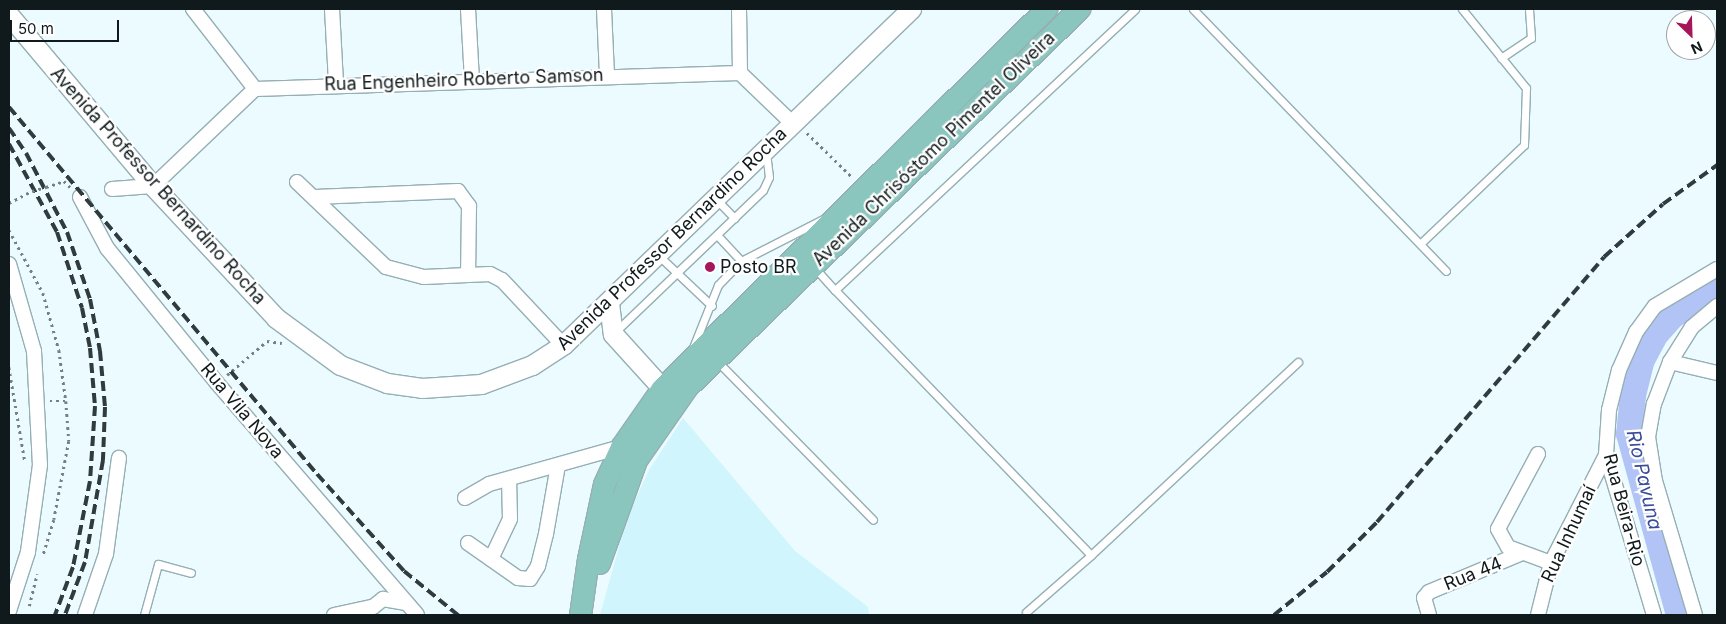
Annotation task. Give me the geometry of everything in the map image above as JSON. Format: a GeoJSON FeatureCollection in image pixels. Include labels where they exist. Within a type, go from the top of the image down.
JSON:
{"type":"FeatureCollection","features":[{"type":"Feature","properties":{"kind":"main road","name":"Avenida Professor Bernardino Rocha"},"geometry":{"type":"LineString","coordinates":[[9,16],[153,186],[230,270],[297,336],[340,365],[365,376],[422,388],[481,384],[532,365],[563,345],[911,9]]}},
{"type":"Feature","properties":{"kind":"main road","name":"Avenida Chrisóstomo Pimentel Oliveira"},"geometry":{"type":"LineString","coordinates":[[582,605],[599,506],[621,447],[662,388],[692,356],[1046,9]]}},
{"type":"Feature","properties":{"kind":"main road","name":"Avenida Chrisóstomo Pimentel Oliveira"},"geometry":{"type":"LineString","coordinates":[[582,605],[636,460],[687,387],[1079,9]]}},
{"type":"Feature","properties":{"kind":"main road"},"geometry":{"type":"LineString","coordinates":[[608,303],[614,334],[662,388],[687,387]]}},
{"type":"Feature","properties":{"kind":"main road"},"geometry":{"type":"LineString","coordinates":[[579,330],[614,334]]}},
{"type":"Feature","properties":{"kind":"street"},"geometry":{"type":"LineString","coordinates":[[332,9],[336,84]]}},
{"type":"Feature","properties":{"kind":"street"},"geometry":{"type":"LineString","coordinates":[[468,9],[472,80]]}},
{"type":"Feature","properties":{"kind":"street"},"geometry":{"type":"LineString","coordinates":[[604,9],[607,75]]}},
{"type":"Feature","properties":{"kind":"street"},"geometry":{"type":"LineString","coordinates":[[739,9],[740,73],[794,122]]}},
{"type":"Feature","properties":{"kind":"street"},"geometry":{"type":"LineString","coordinates":[[112,189],[153,186],[255,89],[195,10]]}},
{"type":"Feature","properties":{"kind":"street","name":"Rua Engenheiro Roberto Samson"},"geometry":{"type":"LineString","coordinates":[[255,89],[336,84],[607,75],[740,73]]}},
{"type":"Feature","properties":{"kind":"street"},"geometry":{"type":"LineString","coordinates":[[297,182],[316,197],[386,267],[424,278],[490,274],[502,280],[563,345]]}},
{"type":"Feature","properties":{"kind":"street"},"geometry":{"type":"LineString","coordinates":[[316,197],[458,191],[469,206],[468,275]]}},
{"type":"Feature","properties":{"kind":"street","name":"Rua Vila Nova"},"geometry":{"type":"LineString","coordinates":[[80,197],[107,248],[217,383],[417,615]]}},
{"type":"Feature","properties":{"kind":"street"},"geometry":{"type":"LineString","coordinates":[[9,264],[34,351],[40,468],[28,552],[9,611]]}},
{"type":"Feature","properties":{"kind":"street","name":"Rua Beira-Rio"},"geometry":{"type":"LineString","coordinates":[[1654,615],[1606,455],[1609,410],[1619,370],[1636,332],[1655,306],[1717,269]]}},
{"type":"Feature","properties":{"kind":"street"},"geometry":{"type":"LineString","coordinates":[[1695,615],[1656,481],[1648,437],[1654,404],[1670,362],[1692,327],[1717,306]]}},
{"type":"Feature","properties":{"kind":"street"},"geometry":{"type":"LineString","coordinates":[[1670,362],[1717,373]]}},
{"type":"Feature","properties":{"kind":"street"},"geometry":{"type":"LineString","coordinates":[[465,498],[489,484],[621,447]]}},
{"type":"Feature","properties":{"kind":"street"},"geometry":{"type":"LineString","coordinates":[[1538,454],[1498,529],[1503,541],[1520,554],[1551,563]]}},
{"type":"Feature","properties":{"kind":"street","name":"Rua Inhumaí"},"geometry":{"type":"LineString","coordinates":[[1538,615],[1551,563],[1606,455]]}},
{"type":"Feature","properties":{"kind":"street"},"geometry":{"type":"LineString","coordinates":[[85,615],[106,554],[119,458]]}},
{"type":"Feature","properties":{"kind":"street"},"geometry":{"type":"LineString","coordinates":[[468,543],[518,578],[530,579],[538,566],[546,534],[558,465]]}},
{"type":"Feature","properties":{"kind":"street"},"geometry":{"type":"LineString","coordinates":[[491,559],[504,538],[510,520],[509,479]]}},
{"type":"Feature","properties":{"kind":"street","name":"Rua 44"},"geometry":{"type":"LineString","coordinates":[[1429,615],[1424,604],[1425,594],[1520,554]]}},
{"type":"Feature","properties":{"kind":"street"},"geometry":{"type":"LineString","coordinates":[[334,615],[373,607],[383,599],[405,603]]}},
{"type":"Feature","properties":{"kind":"lane"},"geometry":{"type":"LineString","coordinates":[[835,290],[1135,9]]}},
{"type":"Feature","properties":{"kind":"lane"},"geometry":{"type":"LineString","coordinates":[[1193,9],[1446,270]]}},
{"type":"Feature","properties":{"kind":"lane"},"geometry":{"type":"LineString","coordinates":[[1421,243],[1524,145],[1526,88],[1462,9]]}},
{"type":"Feature","properties":{"kind":"lane"},"geometry":{"type":"LineString","coordinates":[[1502,58],[1532,38],[1529,9]]}},
{"type":"Feature","properties":{"kind":"lane"},"geometry":{"type":"LineString","coordinates":[[614,334],[763,190],[769,177],[765,150]]}},
{"type":"Feature","properties":{"kind":"lane"},"geometry":{"type":"LineString","coordinates":[[715,198],[734,218]]}},
{"type":"Feature","properties":{"kind":"lane"},"geometry":{"type":"LineString","coordinates":[[692,356],[696,334],[712,306],[718,284],[740,261],[786,240],[818,219],[835,217]]}},
{"type":"Feature","properties":{"kind":"lane"},"geometry":{"type":"LineString","coordinates":[[717,234],[740,261]]}},
{"type":"Feature","properties":{"kind":"lane"},"geometry":{"type":"LineString","coordinates":[[658,255],[712,306]]}},
{"type":"Feature","properties":{"kind":"lane"},"geometry":{"type":"LineString","coordinates":[[813,266],[1091,555]]}},
{"type":"Feature","properties":{"kind":"lane"},"geometry":{"type":"LineString","coordinates":[[716,360],[873,520]]}},
{"type":"Feature","properties":{"kind":"lane"},"geometry":{"type":"LineString","coordinates":[[1026,612],[1091,555],[1298,362]]}},
{"type":"Feature","properties":{"kind":"lane"},"geometry":{"type":"LineString","coordinates":[[144,615],[158,564],[191,573]]}},
{"type":"Feature","properties":{"kind":"path"},"geometry":{"type":"LineString","coordinates":[[794,122],[863,189]]}},
{"type":"Feature","properties":{"kind":"path"},"geometry":{"type":"LineString","coordinates":[[9,202],[32,191],[64,181],[80,197]]}},
{"type":"Feature","properties":{"kind":"path"},"geometry":{"type":"LineString","coordinates":[[217,383],[267,341],[280,344],[297,336]]}},
{"type":"Feature","properties":{"kind":"path"},"geometry":{"type":"LineString","coordinates":[[9,367],[25,463],[40,468]]}},
{"type":"Feature","properties":{"kind":"shaded area"},"geometry":{"type":"Polygon","coordinates":[[[683,418],[795,551],[868,607],[869,615],[600,615],[627,518],[649,470],[683,418]]]}},
{"type":"Feature","properties":{"kind":"waterway","name":"Rio Pavuna"},"geometry":{"type":"LineString","coordinates":[[1679,615],[1629,434],[1633,395],[1642,360],[1656,334],[1672,316],[1717,288]]}},
{"type":"Feature","properties":{"kind":"railway"},"geometry":{"type":"LineString","coordinates":[[9,107],[317,474],[404,571],[458,615]]}},
{"type":"Feature","properties":{"kind":"railway"},"geometry":{"type":"LineString","coordinates":[[9,128],[26,153],[67,232],[90,299],[100,351],[105,407],[103,460],[85,562],[65,615]]}},
{"type":"Feature","properties":{"kind":"railway"},"geometry":{"type":"LineString","coordinates":[[9,144],[57,232],[82,308],[90,348],[95,406],[90,481],[73,567],[55,615]]}},
{"type":"Feature","properties":{"kind":"railway"},"geometry":{"type":"LineString","coordinates":[[1274,615],[1327,572],[1377,522],[1604,257],[1663,204],[1717,165]]}},
{"type":"Feature","properties":{"kind":"place","name":"Posto BR"},"geometry":{"type":"Point","coordinates":[710,267]}}]}
